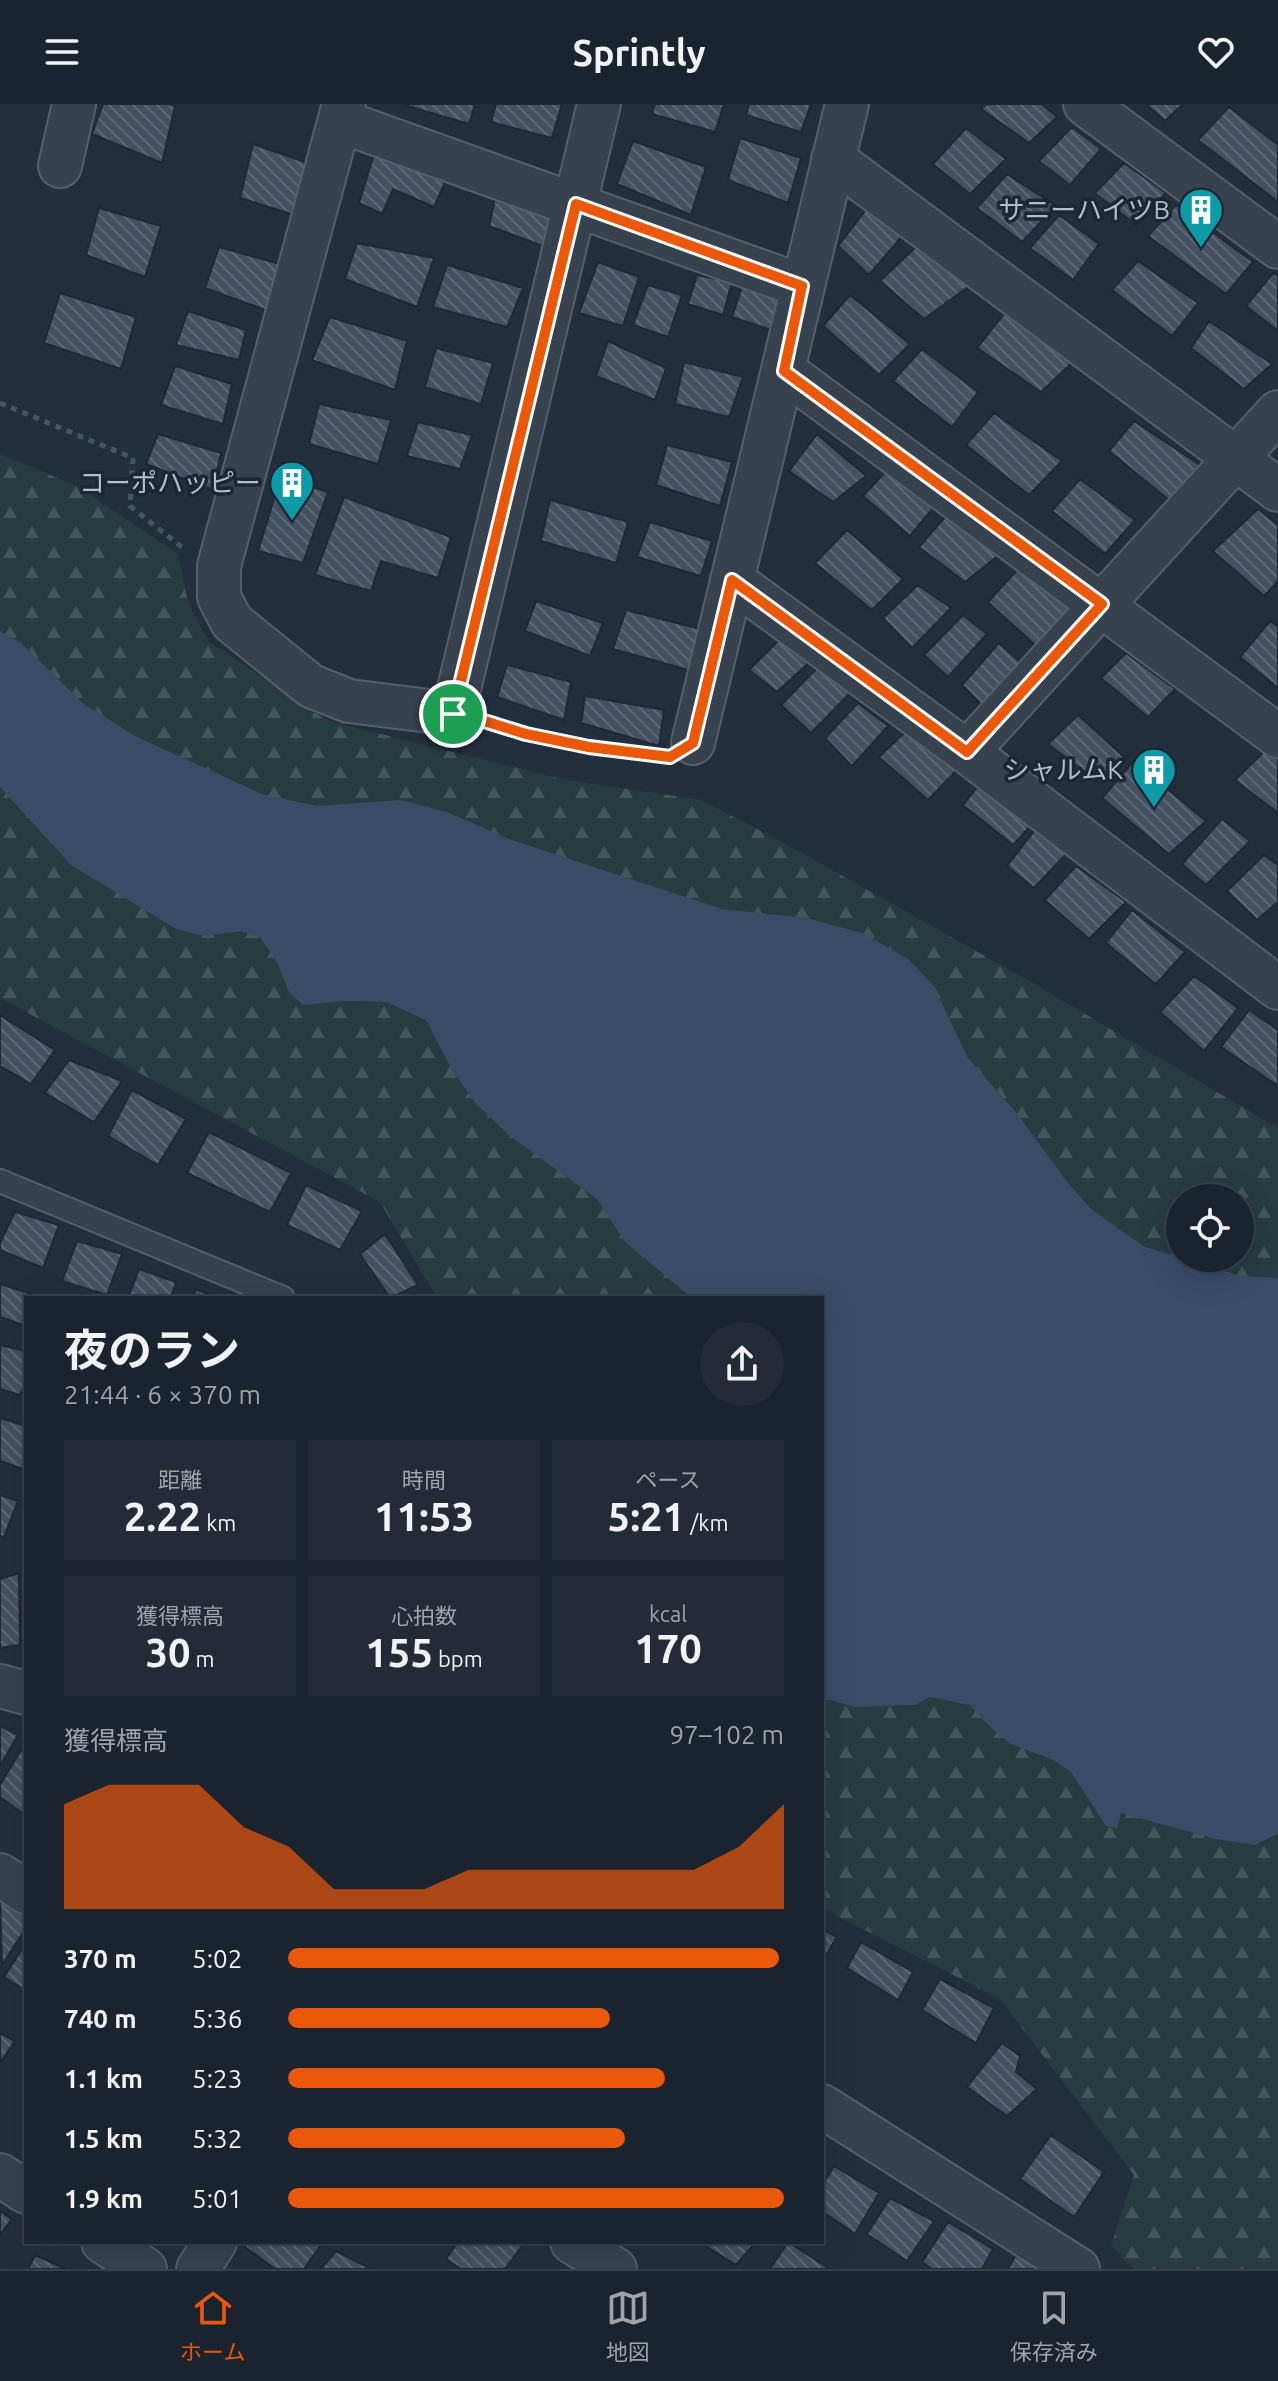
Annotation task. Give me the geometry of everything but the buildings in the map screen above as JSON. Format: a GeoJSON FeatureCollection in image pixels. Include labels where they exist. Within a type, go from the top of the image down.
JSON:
{"type":"FeatureCollection","features":[{"type":"Feature","properties":{"kind":"street"},"geometry":{"type":"LineString","coordinates":[[60,166],[74,104]]}},
{"type":"Feature","properties":{"kind":"street"},"geometry":{"type":"LineString","coordinates":[[599,104],[576,204],[453,714],[349,701],[311,686],[232,622],[219,592],[219,566],[342,112],[576,204],[802,286]]}},
{"type":"Feature","properties":{"kind":"street"},"geometry":{"type":"LineString","coordinates":[[693,743],[847,104]]}},
{"type":"Feature","properties":{"kind":"street"},"geometry":{"type":"LineString","coordinates":[[1085,104],[1278,247]]}},
{"type":"Feature","properties":{"kind":"street"},"geometry":{"type":"LineString","coordinates":[[833,159],[1278,490]]}},
{"type":"Feature","properties":{"kind":"street"},"geometry":{"type":"LineString","coordinates":[[784,371],[1278,736]]}},
{"type":"Feature","properties":{"kind":"street"},"geometry":{"type":"LineString","coordinates":[[967,752],[1278,412]]}},
{"type":"Feature","properties":{"kind":"street"},"geometry":{"type":"LineString","coordinates":[[732,580],[967,752],[1278,988]]}},
{"type":"Feature","properties":{"kind":"street"},"geometry":{"type":"LineString","coordinates":[[0,1686],[24,1692]]}},
{"type":"Feature","properties":{"kind":"street"},"geometry":{"type":"LineString","coordinates":[[0,1875],[24,1891]]}},
{"type":"Feature","properties":{"kind":"street"},"geometry":{"type":"LineString","coordinates":[[824,2107],[1078,2269]]}},
{"type":"Feature","properties":{"kind":"street"},"geometry":{"type":"LineString","coordinates":[[0,2175],[24,2191]]}},
{"type":"Feature","properties":{"kind":"street"},"geometry":{"type":"LineString","coordinates":[[106,2244],[145,2269]]}},
{"type":"Feature","properties":{"kind":"street"},"geometry":{"type":"LineString","coordinates":[[198,2269],[214,2244]]}},
{"type":"Feature","properties":{"kind":"street"},"geometry":{"type":"LineString","coordinates":[[575,2244],[615,2269]]}},
{"type":"Feature","properties":{"kind":"lane"},"geometry":{"type":"LineString","coordinates":[[0,1181],[278,1296]]}},
{"type":"Feature","properties":{"kind":"path"},"geometry":{"type":"LineString","coordinates":[[0,403],[133,458],[130,506],[184,548],[219,592]]}},
{"type":"Feature","properties":{"kind":"path"},"geometry":{"type":"LineString","coordinates":[[453,714],[589,747],[670,757],[693,743]]}},
{"type":"Feature","properties":{"kind":"green space"},"geometry":{"type":"Polygon","coordinates":[[[0,454],[77,486],[178,554],[188,602],[208,641],[328,721],[567,780],[701,800],[797,850],[1031,982],[1278,1128],[1278,2269],[1134,2269],[1111,2246],[1134,2175],[1000,1999],[824,1909],[824,1296],[436,1296],[380,1202],[0,998],[0,454]]]}},
{"type":"Feature","properties":{"kind":"water"},"geometry":{"type":"Polygon","coordinates":[[[0,631],[21,643],[84,704],[137,737],[262,794],[317,806],[401,800],[447,812],[509,839],[722,909],[807,918],[865,934],[908,959],[933,985],[968,1058],[1015,1111],[1092,1210],[1145,1247],[1166,1253],[1166,1272],[1228,1272],[1241,1276],[1278,1278],[1278,1834],[1255,1845],[1216,1839],[1121,1813],[1117,1828],[1106,1826],[1071,1772],[1051,1759],[1011,1744],[970,1705],[929,1697],[915,1705],[855,1707],[824,1701],[824,1296],[690,1296],[625,1242],[597,1199],[511,1137],[476,1104],[452,1070],[426,1020],[386,1002],[345,1001],[303,1005],[289,992],[277,962],[260,937],[241,931],[204,936],[176,929],[71,865],[0,787],[0,631]]]}},
{"type":"Feature","properties":{"kind":"place","name":"サニーハイツB"},"geometry":{"type":"Point","coordinates":[1201,249]}},
{"type":"Feature","properties":{"kind":"place","name":"コーポハッピー"},"geometry":{"type":"Point","coordinates":[292,522]}},
{"type":"Feature","properties":{"kind":"place","name":"シャルムK"},"geometry":{"type":"Point","coordinates":[1154,809]}},
{"type":"Feature","properties":{"kind":"route"},"geometry":{"type":"LineString","coordinates":[[576,204],[802,286],[784,371],[1102,604],[967,752],[732,580],[693,743],[670,757],[589,747],[453,714],[576,204]]}}]}
